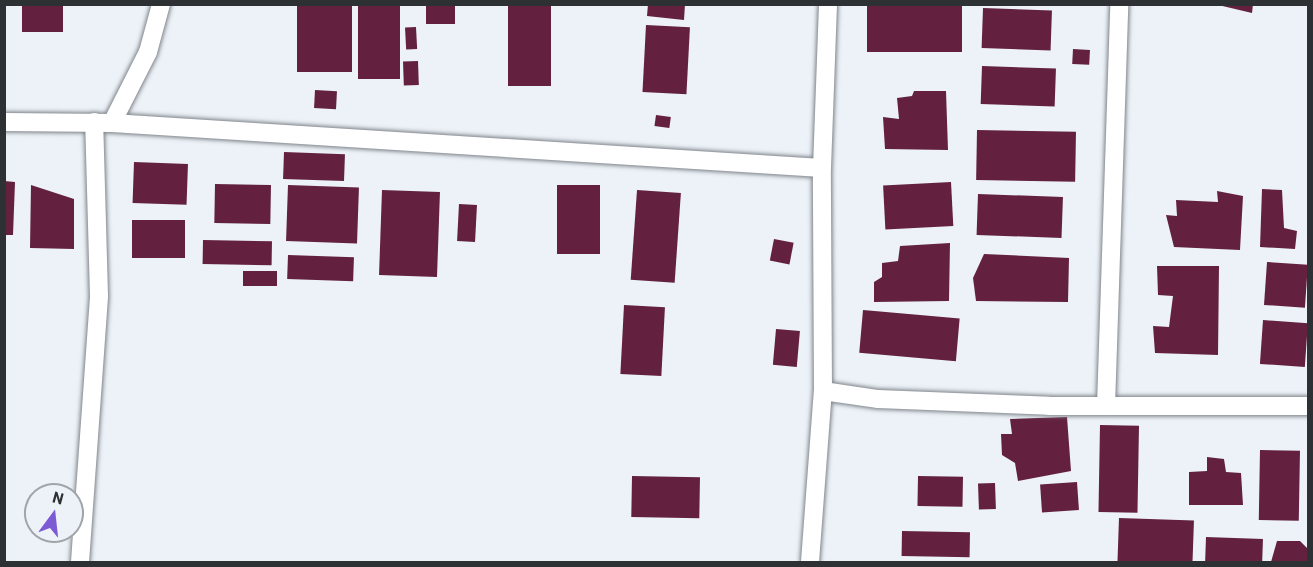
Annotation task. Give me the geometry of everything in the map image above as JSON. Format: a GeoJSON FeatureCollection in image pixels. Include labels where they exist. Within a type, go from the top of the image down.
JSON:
{"type":"FeatureCollection","features":[{"type":"Feature","properties":{"kind":"street"},"geometry":{"type":"LineString","coordinates":[[112,123],[148,52],[161,4]]}},
{"type":"Feature","properties":{"kind":"street"},"geometry":{"type":"LineString","coordinates":[[810,562],[823,391],[822,168],[828,4]]}},
{"type":"Feature","properties":{"kind":"street"},"geometry":{"type":"LineString","coordinates":[[1106,406],[1119,4]]}},
{"type":"Feature","properties":{"kind":"street"},"geometry":{"type":"LineString","coordinates":[[4,122],[112,123],[822,168]]}},
{"type":"Feature","properties":{"kind":"street"},"geometry":{"type":"LineString","coordinates":[[80,562],[99,296],[94,122]]}},
{"type":"Feature","properties":{"kind":"street"},"geometry":{"type":"LineString","coordinates":[[823,391],[878,399],[1106,406],[1308,406]]}},
{"type":"Feature","properties":{"kind":"building"},"geometry":{"type":"Polygon","coordinates":[[[22,4],[63,4],[63,32],[22,32],[22,4]]]}},
{"type":"Feature","properties":{"kind":"building"},"geometry":{"type":"Polygon","coordinates":[[[297,4],[352,4],[352,72],[297,72],[297,4]]]}},
{"type":"Feature","properties":{"kind":"building"},"geometry":{"type":"Polygon","coordinates":[[[358,4],[400,4],[400,79],[358,79],[358,4]]]}},
{"type":"Feature","properties":{"kind":"building"},"geometry":{"type":"Polygon","coordinates":[[[426,4],[455,4],[455,24],[426,24],[426,4]]]}},
{"type":"Feature","properties":{"kind":"building"},"geometry":{"type":"Polygon","coordinates":[[[508,4],[551,4],[551,86],[508,86],[508,4]]]}},
{"type":"Feature","properties":{"kind":"building"},"geometry":{"type":"Polygon","coordinates":[[[648,4],[685,4],[684,20],[647,16],[648,4]]]}},
{"type":"Feature","properties":{"kind":"building"},"geometry":{"type":"Polygon","coordinates":[[[867,4],[962,4],[962,52],[867,52],[867,4]]]}},
{"type":"Feature","properties":{"kind":"building"},"geometry":{"type":"Polygon","coordinates":[[[1214,4],[1253,4],[1252,13],[1214,4]]]}},
{"type":"Feature","properties":{"kind":"building"},"geometry":{"type":"Polygon","coordinates":[[[983,8],[1052,10],[1051,50],[982,48],[983,8]]]}},
{"type":"Feature","properties":{"kind":"building"},"geometry":{"type":"Polygon","coordinates":[[[646,25],[690,27],[686,94],[642,92],[646,25]]]}},
{"type":"Feature","properties":{"kind":"building"},"geometry":{"type":"Polygon","coordinates":[[[416,27],[417,49],[406,50],[405,28],[416,27]]]}},
{"type":"Feature","properties":{"kind":"building"},"geometry":{"type":"Polygon","coordinates":[[[1073,49],[1090,50],[1089,65],[1072,64],[1073,49]]]}},
{"type":"Feature","properties":{"kind":"building"},"geometry":{"type":"Polygon","coordinates":[[[418,61],[419,85],[404,86],[403,62],[418,61]]]}},
{"type":"Feature","properties":{"kind":"building"},"geometry":{"type":"Polygon","coordinates":[[[982,66],[1056,69],[1055,107],[981,104],[982,66]]]}},
{"type":"Feature","properties":{"kind":"building"},"geometry":{"type":"Polygon","coordinates":[[[315,90],[337,91],[336,109],[314,108],[315,90]]]}},
{"type":"Feature","properties":{"kind":"building"},"geometry":{"type":"Polygon","coordinates":[[[914,91],[946,91],[948,150],[885,149],[883,117],[899,119],[897,98],[912,96],[914,91]]]}},
{"type":"Feature","properties":{"kind":"building"},"geometry":{"type":"Polygon","coordinates":[[[656,115],[671,117],[669,128],[654,126],[656,115]]]}},
{"type":"Feature","properties":{"kind":"building"},"geometry":{"type":"Polygon","coordinates":[[[977,130],[1076,132],[1075,182],[976,180],[977,130]]]}},
{"type":"Feature","properties":{"kind":"building"},"geometry":{"type":"Polygon","coordinates":[[[284,152],[345,154],[344,181],[283,179],[284,152]]]}},
{"type":"Feature","properties":{"kind":"building"},"geometry":{"type":"Polygon","coordinates":[[[134,162],[188,164],[187,205],[133,203],[134,162]]]}},
{"type":"Feature","properties":{"kind":"building"},"geometry":{"type":"Polygon","coordinates":[[[4,181],[15,182],[13,235],[4,235],[4,181]]]}},
{"type":"Feature","properties":{"kind":"building"},"geometry":{"type":"Polygon","coordinates":[[[951,182],[953,226],[885,229],[883,186],[951,182]]]}},
{"type":"Feature","properties":{"kind":"building"},"geometry":{"type":"Polygon","coordinates":[[[215,184],[271,185],[270,224],[214,223],[215,184]]]}},
{"type":"Feature","properties":{"kind":"building"},"geometry":{"type":"Polygon","coordinates":[[[31,185],[74,199],[74,249],[30,248],[31,185]]]}},
{"type":"Feature","properties":{"kind":"building"},"geometry":{"type":"Polygon","coordinates":[[[288,185],[359,187],[357,243],[286,241],[288,185]]]}},
{"type":"Feature","properties":{"kind":"building"},"geometry":{"type":"Polygon","coordinates":[[[557,185],[600,185],[600,254],[557,254],[557,185]]]}},
{"type":"Feature","properties":{"kind":"building"},"geometry":{"type":"Polygon","coordinates":[[[1262,189],[1282,190],[1284,228],[1297,231],[1295,249],[1260,247],[1262,189]]]}},
{"type":"Feature","properties":{"kind":"building"},"geometry":{"type":"Polygon","coordinates":[[[382,190],[440,192],[437,277],[379,275],[382,190]]]}},
{"type":"Feature","properties":{"kind":"building"},"geometry":{"type":"Polygon","coordinates":[[[637,190],[681,193],[675,283],[631,280],[637,190]]]}},
{"type":"Feature","properties":{"kind":"building"},"geometry":{"type":"Polygon","coordinates":[[[1217,191],[1243,196],[1240,250],[1174,247],[1166,215],[1177,216],[1176,200],[1218,202],[1217,191]]]}},
{"type":"Feature","properties":{"kind":"building"},"geometry":{"type":"Polygon","coordinates":[[[978,194],[1063,197],[1062,238],[977,235],[978,194]]]}},
{"type":"Feature","properties":{"kind":"building"},"geometry":{"type":"Polygon","coordinates":[[[459,204],[477,205],[475,242],[457,241],[459,204]]]}},
{"type":"Feature","properties":{"kind":"building"},"geometry":{"type":"Polygon","coordinates":[[[132,220],[185,220],[185,258],[132,258],[132,220]]]}},
{"type":"Feature","properties":{"kind":"building"},"geometry":{"type":"Polygon","coordinates":[[[774,239],[794,243],[789,264],[770,261],[774,239]]]}},
{"type":"Feature","properties":{"kind":"building"},"geometry":{"type":"Polygon","coordinates":[[[203,240],[272,241],[272,265],[203,264],[203,240]]]}},
{"type":"Feature","properties":{"kind":"building"},"geometry":{"type":"Polygon","coordinates":[[[950,243],[949,301],[874,302],[874,282],[882,277],[882,263],[898,261],[900,246],[950,243]]]}},
{"type":"Feature","properties":{"kind":"building"},"geometry":{"type":"Polygon","coordinates":[[[984,254],[1069,258],[1068,302],[976,301],[973,278],[984,254]]]}},
{"type":"Feature","properties":{"kind":"building"},"geometry":{"type":"Polygon","coordinates":[[[288,255],[354,257],[353,281],[287,279],[288,255]]]}},
{"type":"Feature","properties":{"kind":"building"},"geometry":{"type":"Polygon","coordinates":[[[1267,262],[1308,265],[1305,308],[1264,305],[1267,262]]]}},
{"type":"Feature","properties":{"kind":"building"},"geometry":{"type":"Polygon","coordinates":[[[1157,266],[1219,266],[1218,355],[1155,353],[1153,326],[1169,327],[1173,296],[1158,295],[1157,266]]]}},
{"type":"Feature","properties":{"kind":"building"},"geometry":{"type":"Polygon","coordinates":[[[243,271],[277,271],[277,286],[243,286],[243,271]]]}},
{"type":"Feature","properties":{"kind":"building"},"geometry":{"type":"Polygon","coordinates":[[[624,305],[665,307],[661,376],[620,374],[624,305]]]}},
{"type":"Feature","properties":{"kind":"building"},"geometry":{"type":"Polygon","coordinates":[[[863,310],[960,318],[956,361],[859,353],[863,310]]]}},
{"type":"Feature","properties":{"kind":"building"},"geometry":{"type":"Polygon","coordinates":[[[1263,320],[1308,323],[1305,367],[1260,364],[1263,320]]]}},
{"type":"Feature","properties":{"kind":"building"},"geometry":{"type":"Polygon","coordinates":[[[776,329],[800,331],[797,367],[773,365],[776,329]]]}},
{"type":"Feature","properties":{"kind":"building"},"geometry":{"type":"Polygon","coordinates":[[[1067,417],[1071,471],[1018,481],[1015,463],[1002,455],[1001,434],[1012,434],[1010,419],[1067,417]]]}},
{"type":"Feature","properties":{"kind":"building"},"geometry":{"type":"Polygon","coordinates":[[[1100,425],[1139,426],[1137,513],[1098,512],[1100,425]]]}},
{"type":"Feature","properties":{"kind":"building"},"geometry":{"type":"Polygon","coordinates":[[[1260,450],[1300,451],[1299,521],[1259,520],[1260,450]]]}},
{"type":"Feature","properties":{"kind":"building"},"geometry":{"type":"Polygon","coordinates":[[[1207,457],[1224,459],[1226,472],[1241,473],[1243,505],[1189,505],[1189,472],[1207,471],[1207,457]]]}},
{"type":"Feature","properties":{"kind":"building"},"geometry":{"type":"Polygon","coordinates":[[[632,476],[700,477],[699,518],[631,517],[632,476]]]}},
{"type":"Feature","properties":{"kind":"building"},"geometry":{"type":"Polygon","coordinates":[[[918,476],[963,477],[962,507],[917,506],[918,476]]]}},
{"type":"Feature","properties":{"kind":"building"},"geometry":{"type":"Polygon","coordinates":[[[1077,482],[1079,510],[1042,513],[1040,485],[1077,482]]]}},
{"type":"Feature","properties":{"kind":"building"},"geometry":{"type":"Polygon","coordinates":[[[995,483],[996,509],[979,510],[978,484],[995,483]]]}},
{"type":"Feature","properties":{"kind":"building"},"geometry":{"type":"Polygon","coordinates":[[[1119,518],[1194,521],[1193,562],[1117,562],[1119,518]]]}},
{"type":"Feature","properties":{"kind":"building"},"geometry":{"type":"Polygon","coordinates":[[[902,531],[970,532],[970,557],[902,556],[902,531]]]}},
{"type":"Feature","properties":{"kind":"building"},"geometry":{"type":"Polygon","coordinates":[[[1206,537],[1263,539],[1262,562],[1205,562],[1206,537]]]}},
{"type":"Feature","properties":{"kind":"building"},"geometry":{"type":"Polygon","coordinates":[[[1277,541],[1300,541],[1308,549],[1308,562],[1271,562],[1277,541]]]}}]}
